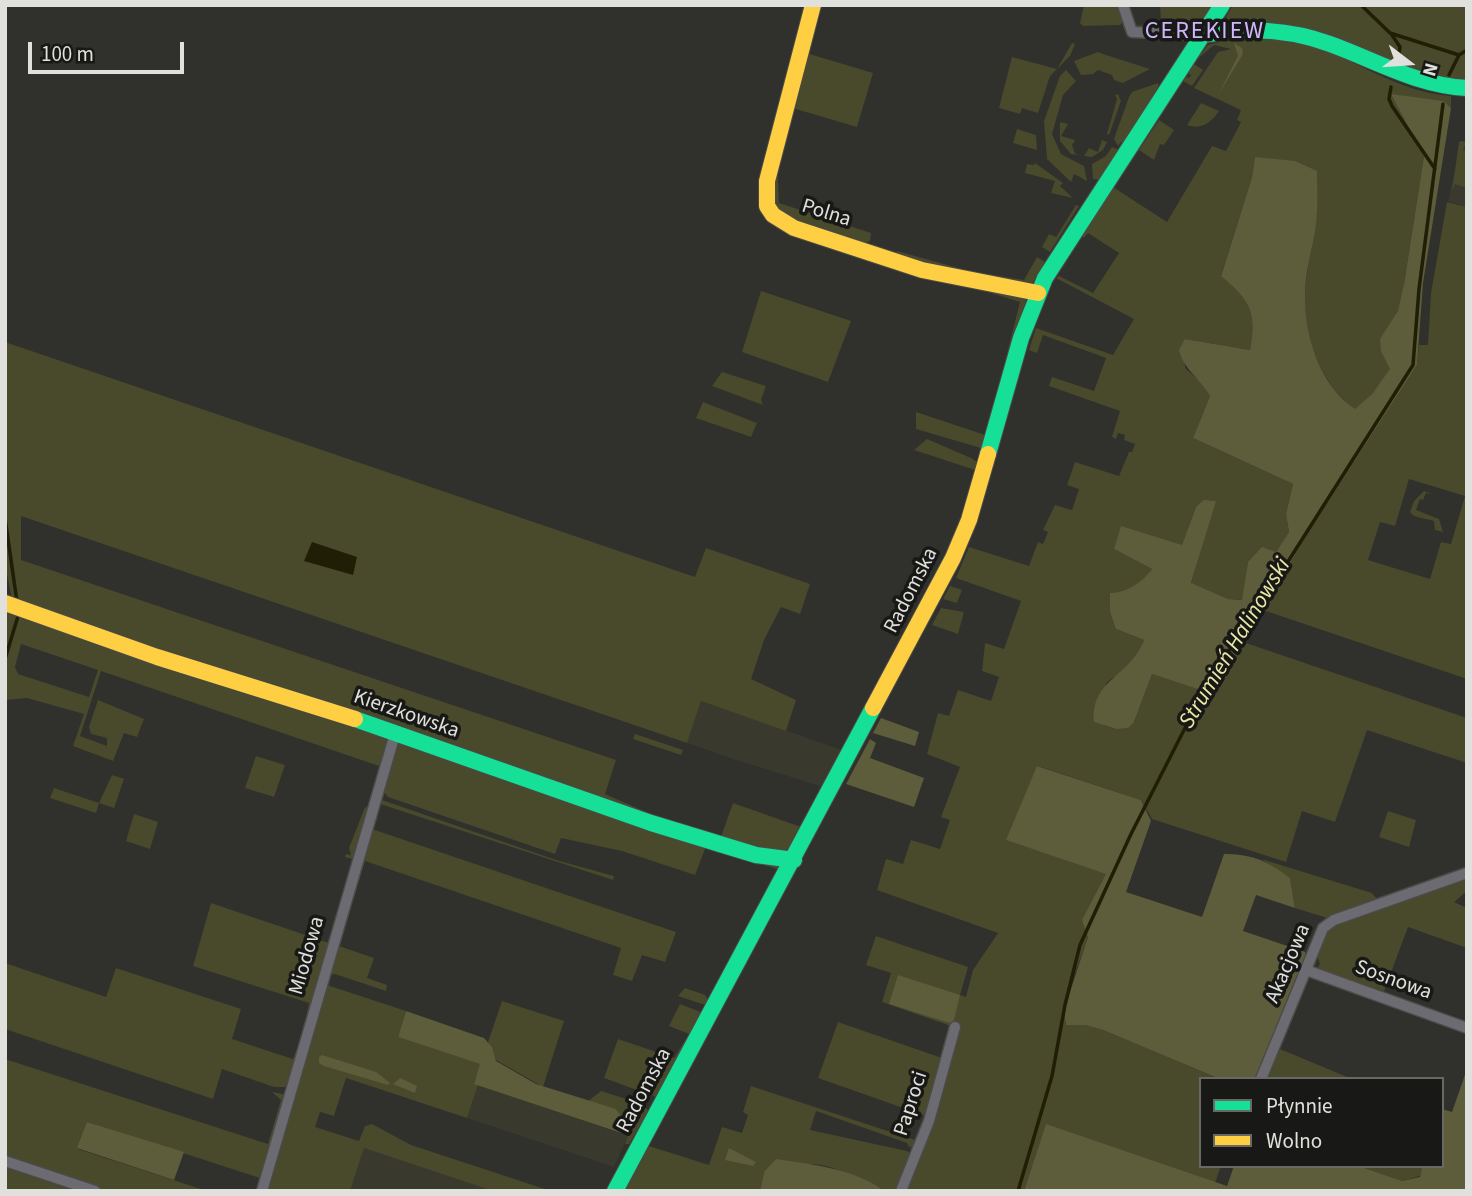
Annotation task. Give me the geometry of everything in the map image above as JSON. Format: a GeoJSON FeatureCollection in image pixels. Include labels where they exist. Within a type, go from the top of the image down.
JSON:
{"type":"FeatureCollection","features":[{"type":"Feature","properties":{"kind":"street","name":"Polna"},"geometry":{"type":"LineString","coordinates":[[813,5],[767,181],[765,195],[773,215],[794,228],[922,270],[1038,293]]}},
{"type":"Feature","properties":{"kind":"street"},"geometry":{"type":"LineString","coordinates":[[1123,5],[1132,32],[1203,35],[1222,32],[1291,34],[1334,45],[1407,79],[1467,88]]}},
{"type":"Feature","properties":{"kind":"street","name":"Radomska"},"geometry":{"type":"LineString","coordinates":[[615,1191],[953,558],[969,520],[1021,338],[1038,293],[1064,245],[1222,5]]}},
{"type":"Feature","properties":{"kind":"street","name":"Kierzkowska"},"geometry":{"type":"LineString","coordinates":[[5,603],[157,657],[255,685],[722,845],[756,855],[794,860]]}},
{"type":"Feature","properties":{"kind":"street","name":"Miodowa"},"geometry":{"type":"LineString","coordinates":[[262,1191],[395,734]]}},
{"type":"Feature","properties":{"kind":"street","name":"Akacjowa"},"geometry":{"type":"LineString","coordinates":[[1262,1077],[1320,933],[1327,924],[1467,873]]}},
{"type":"Feature","properties":{"kind":"street","name":"Sosnowa"},"geometry":{"type":"LineString","coordinates":[[1306,970],[1467,1028]]}},
{"type":"Feature","properties":{"kind":"street","name":"Paproci"},"geometry":{"type":"LineString","coordinates":[[901,1191],[929,1121],[955,1027]]}},
{"type":"Feature","properties":{"kind":"street"},"geometry":{"type":"LineString","coordinates":[[5,1161],[94,1191]]}},
{"type":"Feature","properties":{"kind":"shaded area"},"geometry":{"type":"Polygon","coordinates":[[[1084,5],[1118,5],[1123,22],[1120,25],[1083,26],[1080,23],[1084,5]]]}},
{"type":"Feature","properties":{"kind":"shaded area"},"geometry":{"type":"Polygon","coordinates":[[[1160,5],[1215,5],[1196,29],[1135,25],[1161,24],[1160,5]]]}},
{"type":"Feature","properties":{"kind":"shaded area"},"geometry":{"type":"Polygon","coordinates":[[[1233,5],[1467,5],[1467,82],[1441,81],[1230,22],[1226,17],[1233,5]]]}},
{"type":"Feature","properties":{"kind":"shaded area"},"geometry":{"type":"Polygon","coordinates":[[[1274,40],[1304,44],[1412,88],[1451,96],[1451,108],[1444,101],[1392,95],[1424,156],[1404,284],[1403,354],[1372,394],[1355,410],[1332,387],[1323,373],[1307,325],[1306,284],[1316,223],[1255,157],[1252,177],[1221,275],[1239,292],[1249,308],[1252,316],[1250,350],[1185,339],[1185,368],[1202,383],[1210,396],[1193,438],[1293,484],[1286,514],[1289,532],[1276,552],[1248,562],[1243,600],[1228,599],[1191,584],[1215,501],[1196,507],[1182,546],[1114,549],[1152,569],[1146,578],[1125,593],[1116,629],[1144,640],[1137,657],[1129,667],[1107,682],[1094,715],[1095,722],[1115,729],[1134,722],[1152,674],[1212,694],[1243,642],[1467,718],[1467,763],[1367,730],[1335,822],[1302,811],[1286,862],[1152,819],[1141,800],[1038,766],[1007,840],[1107,874],[1069,991],[1066,1025],[1085,1025],[1103,1030],[1215,1077],[1199,1077],[1199,1168],[1220,1168],[1215,1183],[1046,1125],[1024,1191],[903,1191],[926,1116],[818,1078],[838,1022],[942,1058],[951,1026],[882,1002],[891,973],[866,965],[876,936],[968,967],[960,995],[966,997],[973,970],[998,933],[877,890],[886,859],[903,864],[911,840],[940,849],[950,820],[941,817],[960,767],[927,754],[938,713],[949,716],[958,690],[991,701],[999,677],[982,671],[985,643],[1004,649],[1021,601],[956,578],[969,547],[1029,566],[1038,542],[1043,544],[1048,532],[1043,530],[1055,505],[1072,510],[1079,489],[1067,485],[1075,462],[1119,476],[1129,452],[1132,452],[1135,444],[1124,440],[1125,435],[1118,433],[1116,439],[1112,437],[1120,411],[1049,386],[1052,377],[1094,391],[1106,358],[1043,335],[1037,353],[1029,350],[1036,328],[1113,355],[1134,319],[1056,278],[1059,276],[1093,293],[1119,253],[1088,233],[1084,238],[1081,235],[1113,187],[1167,222],[1212,146],[1226,151],[1241,122],[1237,120],[1241,110],[1194,88],[1218,52],[1231,49],[1214,45],[1196,60],[1208,45],[1223,41],[1274,40]]]}},
{"type":"Feature","properties":{"kind":"shaded area"},"geometry":{"type":"Polygon","coordinates":[[[1072,43],[1075,44],[1070,56],[1057,69],[1072,43]]]}},
{"type":"Feature","properties":{"kind":"shaded area"},"geometry":{"type":"Polygon","coordinates":[[[1098,52],[1150,69],[1123,83],[1098,70],[1093,74],[1081,75],[1074,61],[1098,52]]]}},
{"type":"Feature","properties":{"kind":"shaded area"},"geometry":{"type":"Polygon","coordinates":[[[806,53],[873,73],[857,127],[789,107],[806,53]]]}},
{"type":"Feature","properties":{"kind":"shaded area"},"geometry":{"type":"Polygon","coordinates":[[[1012,57],[1057,69],[1050,76],[1038,113],[1022,108],[1020,114],[999,108],[1012,57]]]}},
{"type":"Feature","properties":{"kind":"shaded area"},"geometry":{"type":"Polygon","coordinates":[[[1194,64],[1203,70],[1192,86],[1183,81],[1191,75],[1188,73],[1194,64]]]}},
{"type":"Feature","properties":{"kind":"shaded area"},"geometry":{"type":"Polygon","coordinates":[[[1066,70],[1076,81],[1063,95],[1052,134],[1061,154],[1084,166],[1087,181],[1074,174],[1071,182],[1047,159],[1044,121],[1060,76],[1066,70]]]}},
{"type":"Feature","properties":{"kind":"shaded area"},"geometry":{"type":"Polygon","coordinates":[[[1158,83],[1159,89],[1125,145],[1121,142],[1118,146],[1114,139],[1132,92],[1158,83]]]}},
{"type":"Feature","properties":{"kind":"shaded area"},"geometry":{"type":"Polygon","coordinates":[[[1118,94],[1121,101],[1109,135],[1107,134],[1117,99],[1115,95],[1118,94]]]}},
{"type":"Feature","properties":{"kind":"shaded area"},"geometry":{"type":"Polygon","coordinates":[[[1201,103],[1219,111],[1205,124],[1197,127],[1187,125],[1201,103]]]}},
{"type":"Feature","properties":{"kind":"shaded area"},"geometry":{"type":"Polygon","coordinates":[[[1159,120],[1174,130],[1164,145],[1160,144],[1154,160],[1139,150],[1159,120]]]}},
{"type":"Feature","properties":{"kind":"shaded area"},"geometry":{"type":"Polygon","coordinates":[[[1060,122],[1068,124],[1061,136],[1075,140],[1072,145],[1075,154],[1082,156],[1071,154],[1060,141],[1060,122]]]}},
{"type":"Feature","properties":{"kind":"shaded area"},"geometry":{"type":"Polygon","coordinates":[[[1017,129],[1036,135],[1037,150],[1013,143],[1017,129]]]}},
{"type":"Feature","properties":{"kind":"shaded area"},"geometry":{"type":"Polygon","coordinates":[[[1102,140],[1107,142],[1103,150],[1092,157],[1084,156],[1089,148],[1098,152],[1102,140]]]}},
{"type":"Feature","properties":{"kind":"shaded area"},"geometry":{"type":"Polygon","coordinates":[[[1467,140],[1467,207],[1448,201],[1462,141],[1467,140]]]}},
{"type":"Feature","properties":{"kind":"shaded area"},"geometry":{"type":"Polygon","coordinates":[[[1459,142],[1466,143],[1463,150],[1467,152],[1467,188],[1455,184],[1452,191],[1459,142]]]}},
{"type":"Feature","properties":{"kind":"shaded area"},"geometry":{"type":"Polygon","coordinates":[[[1112,147],[1119,150],[1100,180],[1093,179],[1092,164],[1106,156],[1112,147]]]}},
{"type":"Feature","properties":{"kind":"shaded area"},"geometry":{"type":"Polygon","coordinates":[[[777,157],[779,203],[871,233],[870,241],[864,244],[787,220],[771,202],[777,157]]]}},
{"type":"Feature","properties":{"kind":"shaded area"},"geometry":{"type":"Polygon","coordinates":[[[1035,163],[1063,183],[1060,186],[1073,198],[1051,193],[1055,181],[1025,173],[1027,164],[1035,163]]]}},
{"type":"Feature","properties":{"kind":"shaded area"},"geometry":{"type":"Polygon","coordinates":[[[1447,202],[1467,207],[1467,679],[1263,610],[1309,532],[1417,365],[1419,345],[1428,345],[1431,293],[1447,202]],[[1409,479],[1395,526],[1380,522],[1368,560],[1430,579],[1441,542],[1451,544],[1465,496],[1409,479]]]}},
{"type":"Feature","properties":{"kind":"shaded area"},"geometry":{"type":"Polygon","coordinates":[[[1076,205],[1079,206],[1050,252],[1042,247],[1049,234],[1056,237],[1076,205]]]}},
{"type":"Feature","properties":{"kind":"shaded area"},"geometry":{"type":"Polygon","coordinates":[[[897,251],[969,271],[1024,280],[1037,257],[1045,262],[1031,286],[898,259],[897,251]]]}},
{"type":"Feature","properties":{"kind":"shaded area"},"geometry":{"type":"Polygon","coordinates":[[[969,286],[1024,294],[1026,301],[1003,370],[1020,302],[969,286]]]}},
{"type":"Feature","properties":{"kind":"shaded area"},"geometry":{"type":"Polygon","coordinates":[[[761,291],[851,321],[828,382],[742,352],[761,291]]]}},
{"type":"Feature","properties":{"kind":"shaded area"},"geometry":{"type":"Polygon","coordinates":[[[5,342],[695,577],[706,548],[810,584],[800,614],[781,607],[764,640],[751,679],[796,700],[786,731],[701,701],[687,743],[21,516],[21,560],[616,760],[605,794],[646,812],[646,815],[388,739],[379,766],[101,671],[80,736],[107,746],[107,738],[91,734],[89,727],[98,700],[144,719],[137,737],[124,733],[113,761],[73,746],[84,714],[27,698],[5,700],[5,608],[12,599],[5,564],[5,342]],[[21,644],[15,667],[18,674],[89,697],[98,670],[21,644]]]}},
{"type":"Feature","properties":{"kind":"shaded area"},"geometry":{"type":"Polygon","coordinates":[[[722,372],[766,386],[761,400],[763,405],[712,386],[722,372]]]}},
{"type":"Feature","properties":{"kind":"shaded area"},"geometry":{"type":"Polygon","coordinates":[[[703,402],[757,423],[751,437],[696,418],[703,402]]]}},
{"type":"Feature","properties":{"kind":"shaded area"},"geometry":{"type":"Polygon","coordinates":[[[916,412],[985,435],[981,448],[916,429],[916,412]]]}},
{"type":"Feature","properties":{"kind":"shaded area"},"geometry":{"type":"Polygon","coordinates":[[[927,439],[971,458],[977,462],[975,470],[914,450],[927,439]]]}},
{"type":"Feature","properties":{"kind":"shaded area"},"geometry":{"type":"Polygon","coordinates":[[[1424,491],[1432,494],[1426,493],[1423,500],[1420,499],[1416,510],[1439,519],[1443,532],[1435,530],[1434,521],[1414,516],[1410,512],[1414,501],[1424,491]]]}},
{"type":"Feature","properties":{"kind":"shaded area"},"geometry":{"type":"Polygon","coordinates":[[[312,542],[357,557],[353,575],[304,561],[312,542]]]}},
{"type":"Feature","properties":{"kind":"shaded area"},"geometry":{"type":"Polygon","coordinates":[[[950,586],[962,590],[957,603],[943,599],[950,586]]]}},
{"type":"Feature","properties":{"kind":"shaded area"},"geometry":{"type":"Polygon","coordinates":[[[941,608],[964,612],[958,634],[932,625],[941,608]]]}},
{"type":"Feature","properties":{"kind":"shaded area"},"geometry":{"type":"Polygon","coordinates":[[[701,701],[842,750],[823,787],[687,743],[701,701]]]}},
{"type":"Feature","properties":{"kind":"shaded area"},"geometry":{"type":"Polygon","coordinates":[[[635,734],[683,750],[681,755],[633,739],[635,734]]]}},
{"type":"Feature","properties":{"kind":"shaded area"},"geometry":{"type":"Polygon","coordinates":[[[400,742],[782,865],[773,881],[777,869],[706,846],[695,875],[622,851],[561,838],[555,854],[388,797],[382,790],[394,746],[400,742]]]}},
{"type":"Feature","properties":{"kind":"shaded area"},"geometry":{"type":"Polygon","coordinates":[[[256,756],[285,765],[274,797],[245,788],[256,756]]]}},
{"type":"Feature","properties":{"kind":"shaded area"},"geometry":{"type":"Polygon","coordinates":[[[112,775],[124,779],[114,808],[99,803],[112,775]]]}},
{"type":"Feature","properties":{"kind":"shaded area"},"geometry":{"type":"Polygon","coordinates":[[[54,788],[99,803],[96,813],[50,798],[54,788]]]}},
{"type":"Feature","properties":{"kind":"shaded area"},"geometry":{"type":"Polygon","coordinates":[[[379,799],[556,860],[614,876],[613,880],[377,803],[379,799]]]}},
{"type":"Feature","properties":{"kind":"shaded area"},"geometry":{"type":"Polygon","coordinates":[[[733,803],[801,827],[788,852],[777,853],[721,837],[733,803]]]}},
{"type":"Feature","properties":{"kind":"shaded area"},"geometry":{"type":"Polygon","coordinates":[[[365,807],[368,808],[352,859],[345,857],[346,854],[351,855],[349,848],[365,807]]]}},
{"type":"Feature","properties":{"kind":"shaded area"},"geometry":{"type":"Polygon","coordinates":[[[1388,811],[1416,820],[1409,847],[1379,837],[1388,811]]]}},
{"type":"Feature","properties":{"kind":"shaded area"},"geometry":{"type":"Polygon","coordinates":[[[134,814],[158,822],[150,849],[126,841],[134,814]]]}},
{"type":"Feature","properties":{"kind":"shaded area"},"geometry":{"type":"Polygon","coordinates":[[[369,828],[676,932],[665,962],[642,955],[632,981],[613,975],[621,948],[365,861],[339,946],[374,958],[367,978],[387,985],[386,991],[335,974],[330,975],[369,828]]]}},
{"type":"Feature","properties":{"kind":"shaded area"},"geometry":{"type":"Polygon","coordinates":[[[1261,859],[1372,893],[1376,898],[1327,918],[1295,908],[1290,878],[1261,859]]]}},
{"type":"Feature","properties":{"kind":"shaded area"},"geometry":{"type":"Polygon","coordinates":[[[1467,877],[1467,891],[1454,902],[1467,908],[1467,948],[1408,927],[1384,991],[1324,972],[1318,967],[1320,964],[1317,955],[1327,928],[1467,877]]]}},
{"type":"Feature","properties":{"kind":"shaded area"},"geometry":{"type":"Polygon","coordinates":[[[211,903],[329,943],[304,1030],[309,1003],[193,966],[211,903]]]}},
{"type":"Feature","properties":{"kind":"shaded area"},"geometry":{"type":"Polygon","coordinates":[[[5,963],[106,997],[116,968],[241,1009],[232,1039],[293,1059],[300,1043],[288,1081],[285,1087],[274,1087],[222,1069],[213,1099],[5,1029],[5,963]]]}},
{"type":"Feature","properties":{"kind":"shaded area"},"geometry":{"type":"Polygon","coordinates":[[[327,985],[406,1011],[398,1037],[481,1064],[474,1083],[478,1085],[467,1118],[346,1078],[334,1116],[320,1112],[315,1127],[359,1141],[365,1126],[372,1124],[411,1145],[551,1191],[493,1191],[364,1148],[350,1191],[265,1191],[327,985]]]}},
{"type":"Feature","properties":{"kind":"shaded area"},"geometry":{"type":"Polygon","coordinates":[[[685,988],[705,995],[708,1000],[705,1005],[678,996],[685,988]]]}},
{"type":"Feature","properties":{"kind":"shaded area"},"geometry":{"type":"Polygon","coordinates":[[[502,1001],[564,1021],[543,1087],[496,1060],[488,1042],[502,1001]]]}},
{"type":"Feature","properties":{"kind":"shaded area"},"geometry":{"type":"Polygon","coordinates":[[[680,1004],[703,1013],[656,1097],[604,1078],[618,1039],[674,1058],[689,1034],[669,1026],[680,1004]]]}},
{"type":"Feature","properties":{"kind":"shaded area"},"geometry":{"type":"Polygon","coordinates":[[[1280,1049],[1347,1077],[1267,1077],[1280,1049]]]}},
{"type":"Feature","properties":{"kind":"shaded area"},"geometry":{"type":"Polygon","coordinates":[[[5,1059],[268,1144],[281,1100],[272,1092],[283,1094],[285,1096],[263,1179],[87,1122],[78,1149],[207,1191],[104,1191],[5,1158],[5,1059]]]}},
{"type":"Feature","properties":{"kind":"shaded area"},"geometry":{"type":"Polygon","coordinates":[[[478,1085],[628,1136],[614,1167],[467,1118],[478,1085]]]}},
{"type":"Feature","properties":{"kind":"shaded area"},"geometry":{"type":"Polygon","coordinates":[[[751,1086],[918,1141],[916,1146],[909,1147],[907,1143],[816,1111],[810,1130],[907,1151],[912,1155],[897,1191],[877,1187],[835,1169],[808,1164],[764,1172],[760,1191],[622,1191],[646,1145],[709,1165],[722,1127],[742,1133],[748,1115],[743,1112],[751,1086]]]}},
{"type":"Feature","properties":{"kind":"shaded area"},"geometry":{"type":"Polygon","coordinates":[[[601,1091],[642,1104],[649,1111],[629,1144],[625,1144],[628,1136],[621,1133],[625,1121],[616,1109],[587,1102],[601,1091]]]}},
{"type":"Feature","properties":{"kind":"shaded area"},"geometry":{"type":"Polygon","coordinates":[[[364,1148],[493,1191],[350,1191],[364,1148]]]}},
{"type":"Feature","properties":{"kind":"shaded area"},"geometry":{"type":"Polygon","coordinates":[[[5,1168],[75,1191],[5,1191],[5,1168]]]}},
{"type":"Feature","properties":{"kind":"shaded area"},"geometry":{"type":"Polygon","coordinates":[[[1365,1168],[1422,1168],[1420,1176],[1402,1181],[1365,1168]]]}},
{"type":"Feature","properties":{"kind":"green space"},"geometry":{"type":"Polygon","coordinates":[[[1234,43],[1242,48],[1243,54],[1218,95],[1238,56],[1234,43]]]}},
{"type":"Feature","properties":{"kind":"green space"},"geometry":{"type":"Polygon","coordinates":[[[1391,94],[1444,101],[1451,108],[1423,283],[1417,365],[1309,532],[1205,706],[1194,702],[1197,689],[1152,674],[1134,722],[1128,728],[1116,729],[1094,722],[1098,696],[1129,663],[1144,640],[1116,629],[1110,611],[1110,593],[1133,586],[1152,569],[1114,549],[1121,526],[1182,545],[1196,507],[1204,500],[1216,501],[1191,583],[1228,599],[1242,600],[1248,562],[1262,547],[1276,552],[1289,532],[1286,514],[1293,484],[1193,438],[1210,396],[1185,363],[1179,350],[1185,339],[1250,350],[1252,316],[1249,308],[1239,292],[1221,276],[1252,177],[1255,157],[1295,161],[1317,171],[1317,218],[1306,277],[1305,310],[1316,358],[1332,387],[1355,409],[1372,394],[1390,369],[1381,351],[1380,339],[1398,311],[1424,156],[1391,94]]]}},
{"type":"Feature","properties":{"kind":"green space"},"geometry":{"type":"Polygon","coordinates":[[[881,718],[919,732],[915,746],[873,733],[881,718]]]}},
{"type":"Feature","properties":{"kind":"green space"},"geometry":{"type":"Polygon","coordinates":[[[870,739],[876,743],[870,758],[924,778],[914,807],[846,784],[870,739]]]}},
{"type":"Feature","properties":{"kind":"green space"},"geometry":{"type":"Polygon","coordinates":[[[1037,766],[1141,800],[1151,821],[1126,892],[1202,917],[1224,854],[1259,860],[1290,878],[1295,908],[1256,895],[1243,931],[1305,952],[1307,957],[1258,1077],[1215,1077],[1103,1030],[1085,1025],[1066,1025],[1064,1010],[1088,937],[1082,920],[1106,874],[1006,840],[1037,766]]]}},
{"type":"Feature","properties":{"kind":"green space"},"geometry":{"type":"Polygon","coordinates":[[[898,975],[960,995],[953,1024],[889,1004],[898,975]]]}},
{"type":"Feature","properties":{"kind":"green space"},"geometry":{"type":"Polygon","coordinates":[[[406,1011],[484,1038],[492,1047],[496,1061],[536,1084],[616,1109],[625,1121],[621,1133],[474,1084],[480,1064],[398,1037],[406,1011]]]}},
{"type":"Feature","properties":{"kind":"green space"},"geometry":{"type":"Polygon","coordinates":[[[322,1055],[376,1072],[390,1083],[388,1085],[324,1066],[319,1063],[319,1057],[322,1055]]]}},
{"type":"Feature","properties":{"kind":"green space"},"geometry":{"type":"Polygon","coordinates":[[[1467,1069],[1467,1191],[1024,1191],[1046,1124],[1227,1186],[1233,1168],[1365,1168],[1402,1181],[1420,1177],[1422,1168],[1444,1168],[1444,1110],[1452,1112],[1467,1069]]]}},
{"type":"Feature","properties":{"kind":"green space"},"geometry":{"type":"Polygon","coordinates":[[[400,1078],[417,1086],[415,1093],[393,1084],[400,1078]]]}},
{"type":"Feature","properties":{"kind":"green space"},"geometry":{"type":"Polygon","coordinates":[[[87,1122],[184,1152],[174,1180],[77,1148],[87,1122]]]}},
{"type":"Feature","properties":{"kind":"green space"},"geometry":{"type":"Polygon","coordinates":[[[729,1148],[756,1162],[753,1166],[725,1160],[729,1148]]]}},
{"type":"Feature","properties":{"kind":"green space"},"geometry":{"type":"Polygon","coordinates":[[[776,1159],[847,1173],[884,1191],[760,1191],[764,1172],[776,1159]]]}},
{"type":"Feature","properties":{"kind":"waterway","name":"Strumień Halinowski"},"geometry":{"type":"LineString","coordinates":[[1361,5],[1390,33],[1459,55]]}},
{"type":"Feature","properties":{"kind":"waterway"},"geometry":{"type":"LineString","coordinates":[[1392,35],[1400,47],[1397,65]]}},
{"type":"Feature","properties":{"kind":"waterway","name":"Strumień Halinowski"},"geometry":{"type":"LineString","coordinates":[[1449,75],[1459,55],[1467,50]]}},
{"type":"Feature","properties":{"kind":"waterway"},"geometry":{"type":"LineString","coordinates":[[1391,87],[1389,99],[1392,106],[1435,169]]}},
{"type":"Feature","properties":{"kind":"waterway","name":"Strumień Halinowski"},"geometry":{"type":"LineString","coordinates":[[1018,1191],[1052,1076],[1065,1005],[1080,945],[1131,834],[1213,673],[1254,615],[1413,365],[1419,289],[1443,104]]}},
{"type":"Feature","properties":{"kind":"waterway"},"geometry":{"type":"LineString","coordinates":[[5,518],[17,602]]}},
{"type":"Feature","properties":{"kind":"waterway"},"geometry":{"type":"LineString","coordinates":[[5,659],[19,613]]}},
{"type":"Feature","properties":{"kind":"traffic: fast"},"geometry":{"type":"LineString","coordinates":[[988,454],[1021,338],[1045,278],[1222,5]]}},
{"type":"Feature","properties":{"kind":"traffic: fast"},"geometry":{"type":"LineString","coordinates":[[1203,35],[1251,30],[1299,35],[1330,44],[1414,77],[1467,88]]}},
{"type":"Feature","properties":{"kind":"traffic: fast"},"geometry":{"type":"LineString","coordinates":[[615,1191],[873,708]]}},
{"type":"Feature","properties":{"kind":"traffic: fast"},"geometry":{"type":"LineString","coordinates":[[355,719],[651,823],[756,855],[794,860]]}},
{"type":"Feature","properties":{"kind":"traffic: slow"},"geometry":{"type":"LineString","coordinates":[[813,5],[767,181],[767,206],[773,215],[794,228],[922,270],[1038,293]]}},
{"type":"Feature","properties":{"kind":"traffic: slow"},"geometry":{"type":"LineString","coordinates":[[873,708],[953,558],[969,520],[988,454]]}},
{"type":"Feature","properties":{"kind":"traffic: slow"},"geometry":{"type":"LineString","coordinates":[[5,603],[157,657],[355,719]]}},
{"type":"Feature","properties":{"kind":"district","name":"CEREKIEW"},"geometry":{"type":"Point","coordinates":[1205,33]}}]}
